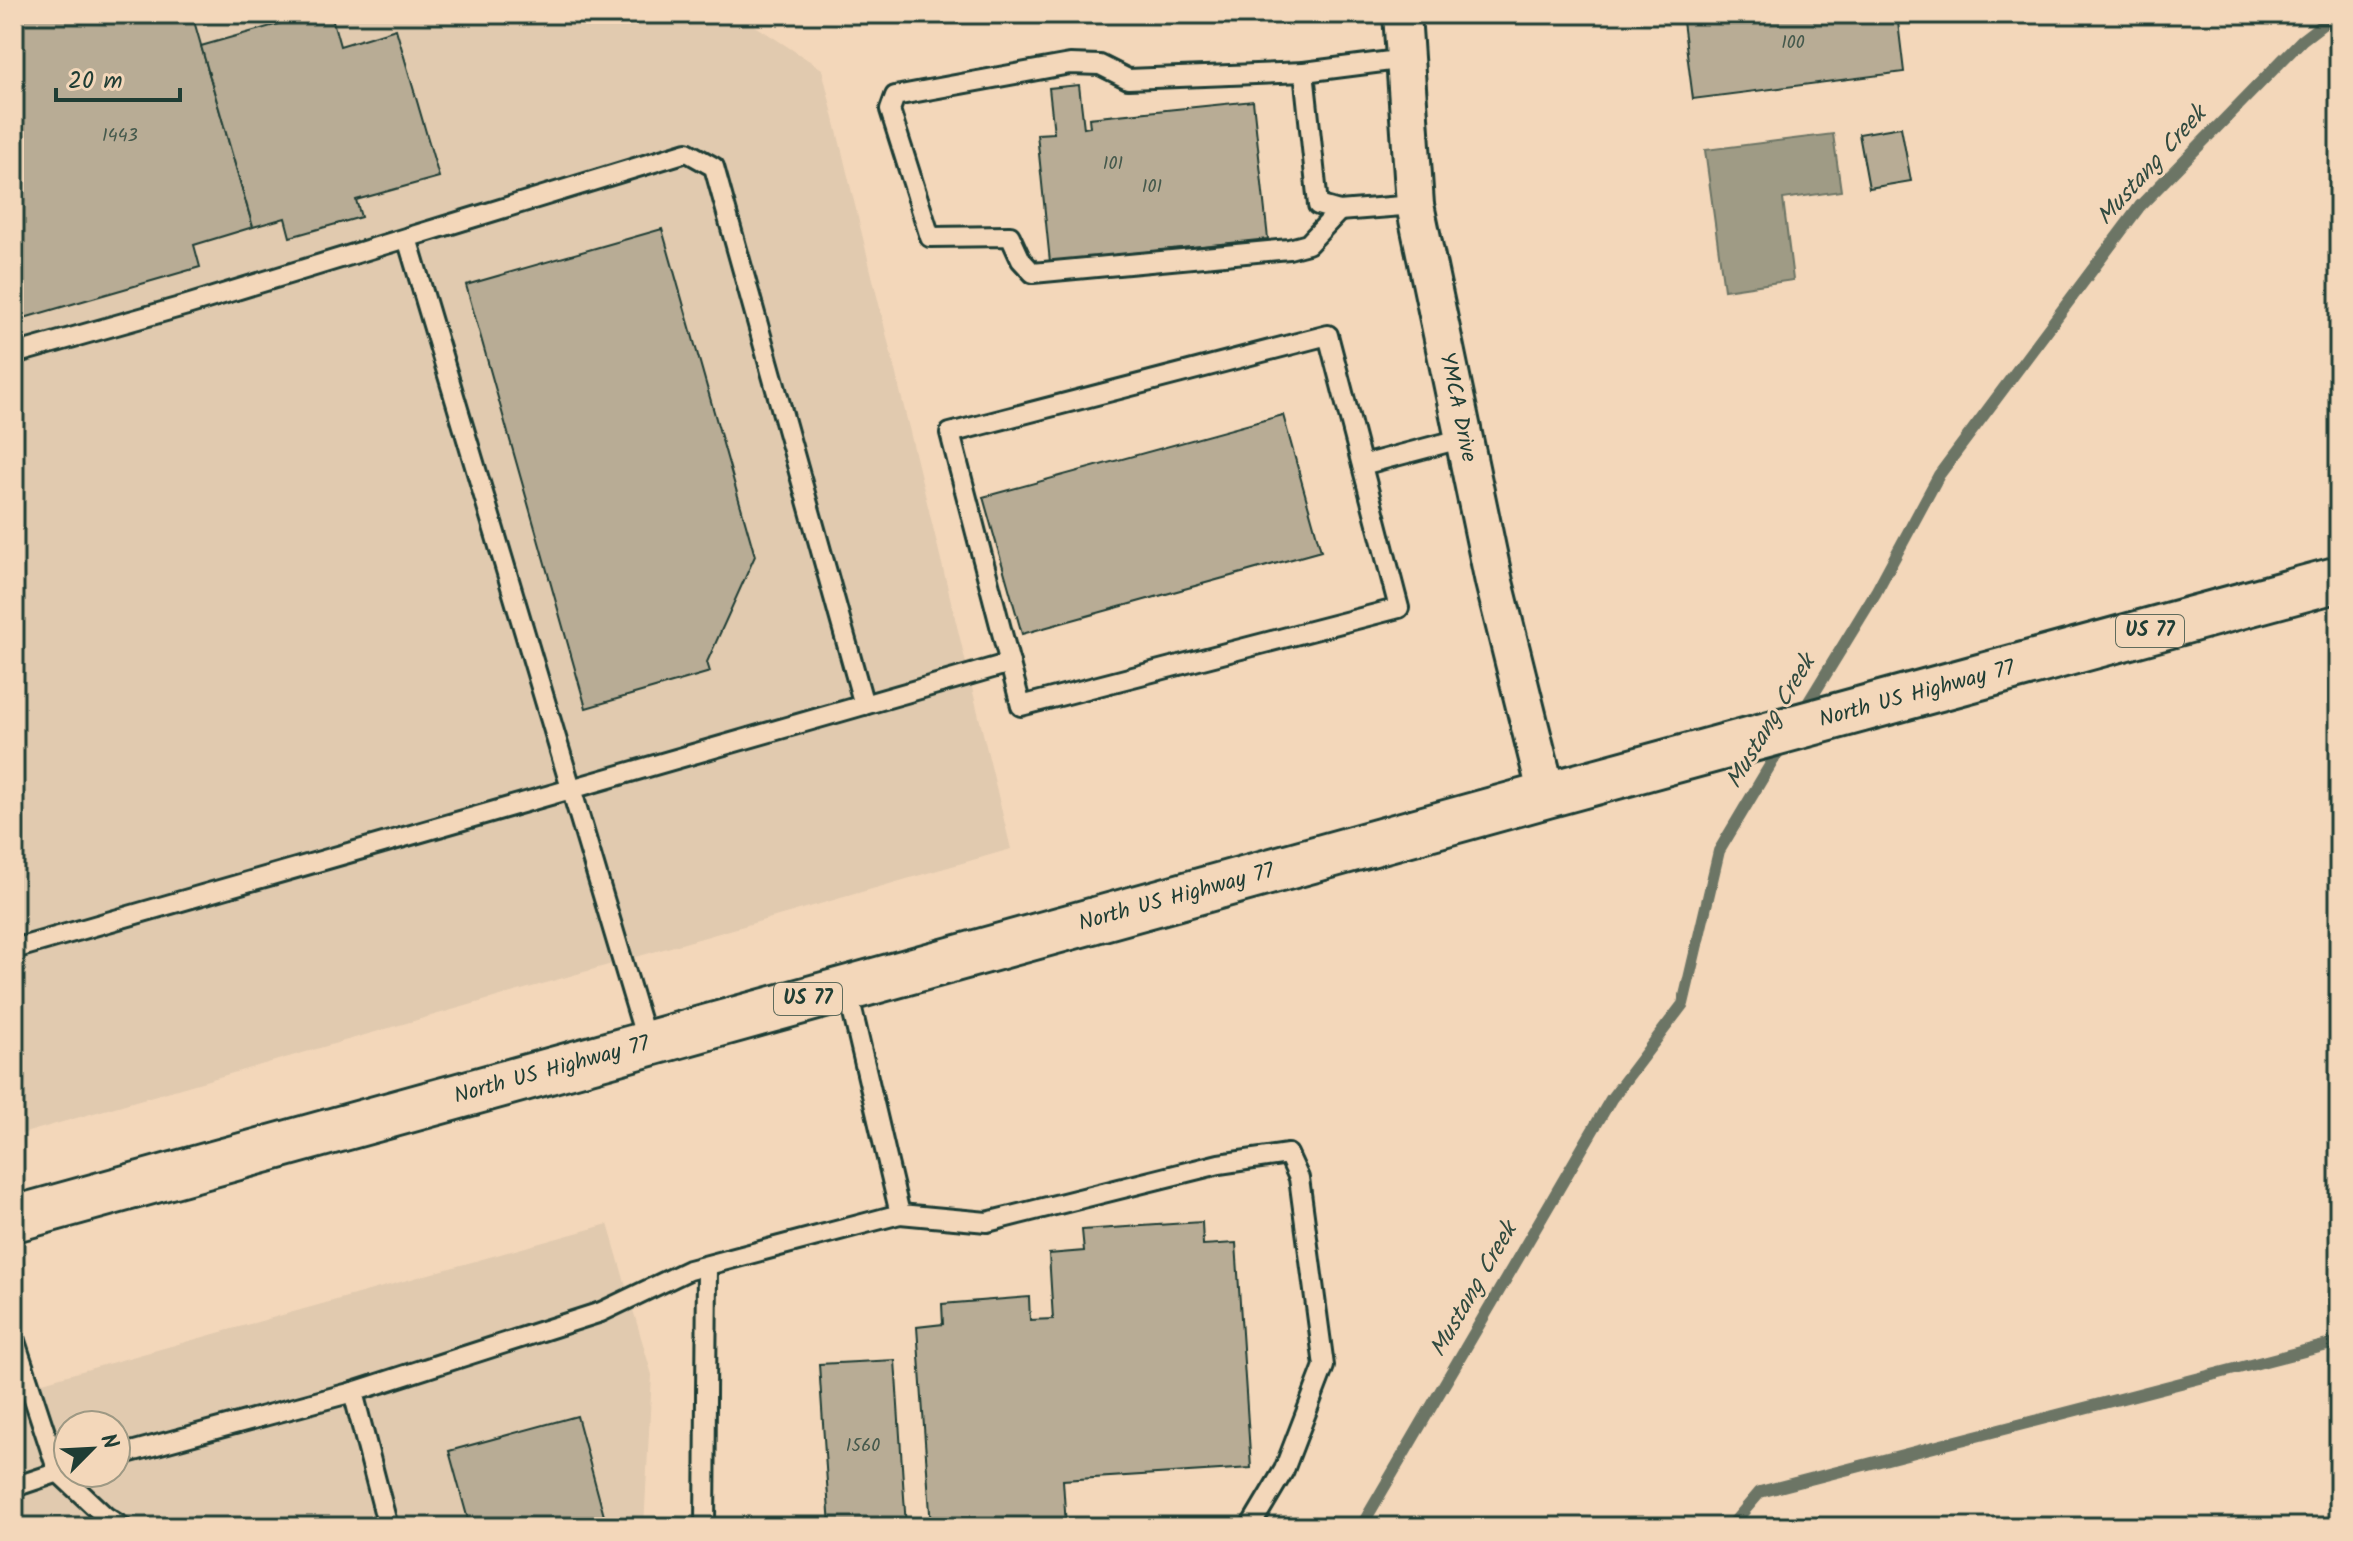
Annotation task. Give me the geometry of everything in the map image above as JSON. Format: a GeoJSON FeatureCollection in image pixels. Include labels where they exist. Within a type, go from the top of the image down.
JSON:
{"type":"FeatureCollection","features":[{"type":"Feature","properties":{"kind":"main road","name":"North US Highway 77"},"geometry":{"type":"LineString","coordinates":[[14,1219],[2339,579]]}},
{"type":"Feature","properties":{"kind":"street","name":"YMCA Drive"},"geometry":{"type":"LineString","coordinates":[[1402,14],[1415,205],[1494,582],[1547,795]]}},
{"type":"Feature","properties":{"kind":"lane"},"geometry":{"type":"LineString","coordinates":[[1339,211],[1308,244],[1289,249],[1033,273],[1021,260],[1010,236],[930,237],[890,110],[895,96],[1070,64],[1100,65],[1128,79],[1304,72],[1406,59]]}},
{"type":"Feature","properties":{"kind":"lane"},"geometry":{"type":"LineString","coordinates":[[1304,72],[1318,205],[1339,211],[1415,205]]}},
{"type":"Feature","properties":{"kind":"lane"},"geometry":{"type":"LineString","coordinates":[[14,354],[187,305],[687,152],[714,167],[864,705]]}},
{"type":"Feature","properties":{"kind":"lane"},"geometry":{"type":"LineString","coordinates":[[407,238],[647,1043]]}},
{"type":"Feature","properties":{"kind":"lane"},"geometry":{"type":"LineString","coordinates":[[1328,335],[1399,608],[1021,706],[1010,663],[950,433],[1328,335]]}},
{"type":"Feature","properties":{"kind":"lane"},"geometry":{"type":"LineString","coordinates":[[1362,465],[1464,438]]}},
{"type":"Feature","properties":{"kind":"lane"},"geometry":{"type":"LineString","coordinates":[[14,949],[1010,663]]}},
{"type":"Feature","properties":{"kind":"lane"},"geometry":{"type":"LineString","coordinates":[[847,988],[900,1214]]}},
{"type":"Feature","properties":{"kind":"lane"},"geometry":{"type":"LineString","coordinates":[[132,1452],[353,1392],[601,1312],[689,1270],[900,1214],[987,1222],[1219,1164],[1288,1154],[1299,1178],[1324,1366],[1284,1470],[1250,1527]]}},
{"type":"Feature","properties":{"kind":"lane"},"geometry":{"type":"LineString","coordinates":[[705,1527],[707,1266]]}},
{"type":"Feature","properties":{"kind":"lane"},"geometry":{"type":"LineString","coordinates":[[14,1338],[52,1440]]}},
{"type":"Feature","properties":{"kind":"lane"},"geometry":{"type":"LineString","coordinates":[[353,1392],[388,1527]]}},
{"type":"Feature","properties":{"kind":"lane"},"geometry":{"type":"LineString","coordinates":[[14,1487],[52,1474]]}},
{"type":"Feature","properties":{"kind":"lane"},"geometry":{"type":"LineString","coordinates":[[80,1489],[106,1517],[122,1527]]}},
{"type":"Feature","properties":{"kind":"shaded area"},"geometry":{"type":"Polygon","coordinates":[[[14,14],[737,14],[822,69],[1011,849],[14,1136],[14,14]]]}},
{"type":"Feature","properties":{"kind":"shaded area"},"geometry":{"type":"Polygon","coordinates":[[[1833,134],[1841,191],[1783,199],[1793,280],[1724,290],[1705,150],[1833,134]]]}},
{"type":"Feature","properties":{"kind":"shaded area"},"geometry":{"type":"Polygon","coordinates":[[[608,1224],[652,1375],[644,1527],[14,1527],[14,1390],[608,1224]]]}},
{"type":"Feature","properties":{"kind":"building"},"geometry":{"type":"Polygon","coordinates":[[[14,14],[192,14],[253,227],[194,245],[200,267],[17,320],[14,308],[14,14]]]}},
{"type":"Feature","properties":{"kind":"building"},"geometry":{"type":"Polygon","coordinates":[[[313,14],[331,14],[340,46],[396,29],[439,177],[356,200],[361,217],[290,237],[285,218],[253,227],[201,46],[313,14]]]}},
{"type":"Feature","properties":{"kind":"building"},"geometry":{"type":"Polygon","coordinates":[[[1682,14],[1897,14],[1904,72],[1693,99],[1682,14]]]}},
{"type":"Feature","properties":{"kind":"building"},"geometry":{"type":"Polygon","coordinates":[[[1079,85],[1084,128],[1090,127],[1089,118],[1253,101],[1268,239],[1050,262],[1037,134],[1054,133],[1049,88],[1079,85]]]}},
{"type":"Feature","properties":{"kind":"building"},"geometry":{"type":"Polygon","coordinates":[[[1901,127],[1911,181],[1869,188],[1859,134],[1901,127]]]}},
{"type":"Feature","properties":{"kind":"building"},"geometry":{"type":"Polygon","coordinates":[[[662,229],[755,556],[707,662],[710,672],[586,708],[466,285],[662,229]]]}},
{"type":"Feature","properties":{"kind":"building"},"geometry":{"type":"Polygon","coordinates":[[[1283,415],[1321,551],[1022,634],[983,497],[1283,415]]]}},
{"type":"Feature","properties":{"kind":"building"},"geometry":{"type":"Polygon","coordinates":[[[1202,1222],[1203,1245],[1236,1243],[1251,1468],[1063,1480],[1066,1527],[931,1527],[917,1327],[943,1324],[942,1304],[1029,1297],[1030,1320],[1053,1319],[1049,1254],[1084,1251],[1082,1230],[1202,1222]]]}},
{"type":"Feature","properties":{"kind":"building"},"geometry":{"type":"Polygon","coordinates":[[[895,1360],[906,1527],[830,1527],[819,1364],[895,1360]]]}},
{"type":"Feature","properties":{"kind":"building"},"geometry":{"type":"Polygon","coordinates":[[[577,1416],[607,1527],[470,1527],[449,1451],[577,1416]]]}},
{"type":"Feature","properties":{"kind":"waterway","name":"Mustang Creek"},"geometry":{"type":"LineString","coordinates":[[1802,713],[1876,592],[1939,475],[2140,206],[2302,40],[2336,14]]}},
{"type":"Feature","properties":{"kind":"waterway","name":"Mustang Creek"},"geometry":{"type":"LineString","coordinates":[[1361,1527],[1611,1099],[1683,1004],[1719,851],[1784,742]]}},
{"type":"Feature","properties":{"kind":"waterway"},"geometry":{"type":"LineString","coordinates":[[1730,1527],[1760,1492],[2339,1342]]}}]}
